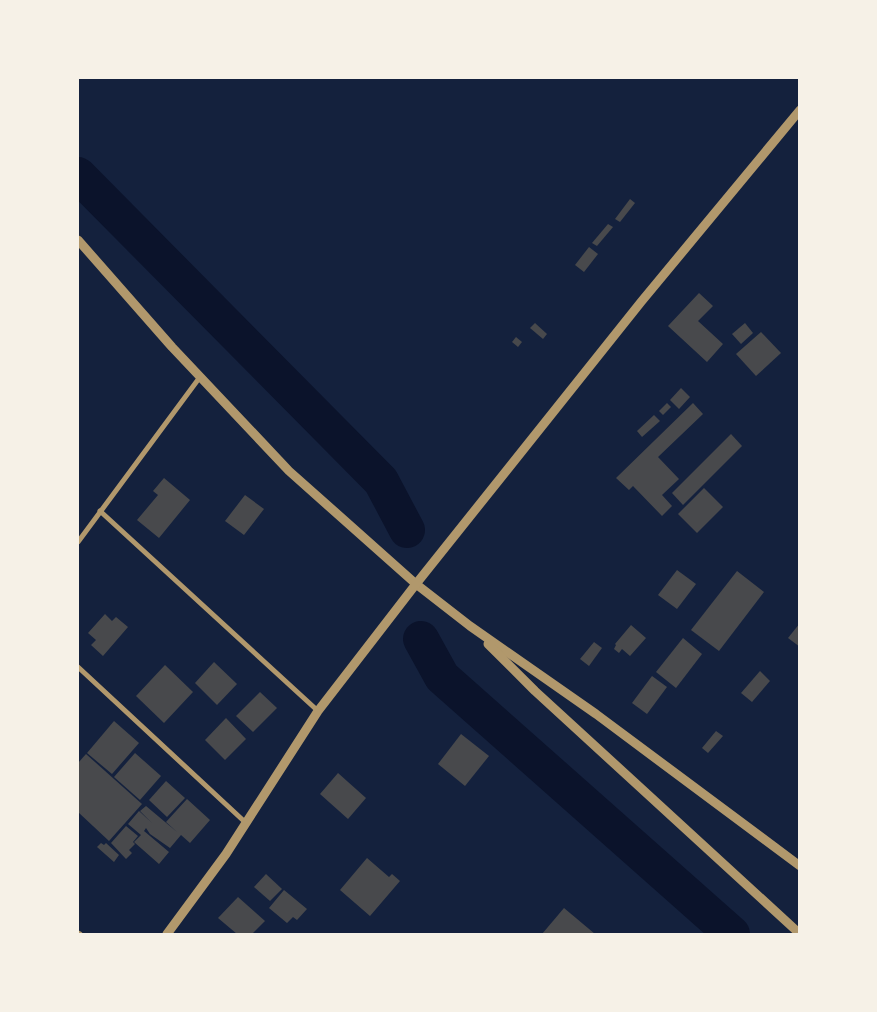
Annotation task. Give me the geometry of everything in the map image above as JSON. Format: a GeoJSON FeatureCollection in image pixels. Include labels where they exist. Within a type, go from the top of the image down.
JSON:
{"type":"FeatureCollection","features":[{"type":"Feature","properties":{"kind":"street"},"geometry":{"type":"LineString","coordinates":[[167,934],[226,854],[318,711],[416,584],[647,295],[800,110]]}},
{"type":"Feature","properties":{"kind":"street"},"geometry":{"type":"LineString","coordinates":[[78,240],[200,377],[289,471],[416,584],[470,626],[596,714],[800,866]]}},
{"type":"Feature","properties":{"kind":"street"},"geometry":{"type":"LineString","coordinates":[[78,542],[200,377]]}},
{"type":"Feature","properties":{"kind":"street"},"geometry":{"type":"LineString","coordinates":[[100,511],[318,711]]}},
{"type":"Feature","properties":{"kind":"street"},"geometry":{"type":"LineString","coordinates":[[470,626],[535,691],[800,934]]}},
{"type":"Feature","properties":{"kind":"street"},"geometry":{"type":"LineString","coordinates":[[78,667],[246,823]]}},
{"type":"Feature","properties":{"kind":"building"},"geometry":{"type":"Polygon","coordinates":[[[630,199],[635,203],[620,222],[615,219],[630,199]]]}},
{"type":"Feature","properties":{"kind":"building"},"geometry":{"type":"Polygon","coordinates":[[[608,224],[613,227],[597,246],[592,243],[608,224]]]}},
{"type":"Feature","properties":{"kind":"building"},"geometry":{"type":"Polygon","coordinates":[[[589,247],[598,254],[584,272],[575,265],[589,247]]]}},
{"type":"Feature","properties":{"kind":"building"},"geometry":{"type":"Polygon","coordinates":[[[699,293],[713,306],[698,321],[723,344],[707,362],[668,326],[699,293]]]}},
{"type":"Feature","properties":{"kind":"building"},"geometry":{"type":"Polygon","coordinates":[[[535,323],[547,334],[543,339],[530,328],[535,323]]]}},
{"type":"Feature","properties":{"kind":"building"},"geometry":{"type":"Polygon","coordinates":[[[745,323],[753,333],[741,344],[732,334],[745,323]]]}},
{"type":"Feature","properties":{"kind":"building"},"geometry":{"type":"Polygon","coordinates":[[[761,332],[781,353],[756,376],[736,354],[761,332]]]}},
{"type":"Feature","properties":{"kind":"building"},"geometry":{"type":"Polygon","coordinates":[[[516,337],[522,342],[518,347],[512,342],[516,337]]]}},
{"type":"Feature","properties":{"kind":"building"},"geometry":{"type":"Polygon","coordinates":[[[681,388],[690,397],[679,409],[670,400],[681,388]]]}},
{"type":"Feature","properties":{"kind":"building"},"geometry":{"type":"Polygon","coordinates":[[[667,403],[671,407],[663,415],[659,411],[667,403]]]}},
{"type":"Feature","properties":{"kind":"building"},"geometry":{"type":"Polygon","coordinates":[[[693,403],[703,414],[658,457],[679,479],[662,495],[672,506],[662,516],[633,486],[629,490],[616,478],[693,403]]]}},
{"type":"Feature","properties":{"kind":"building"},"geometry":{"type":"Polygon","coordinates":[[[654,415],[660,421],[642,437],[637,431],[654,415]]]}},
{"type":"Feature","properties":{"kind":"building"},"geometry":{"type":"Polygon","coordinates":[[[731,434],[742,446],[683,505],[672,493],[731,434]]]}},
{"type":"Feature","properties":{"kind":"building"},"geometry":{"type":"Polygon","coordinates":[[[164,478],[190,500],[159,538],[137,520],[158,495],[153,491],[164,478]]]}},
{"type":"Feature","properties":{"kind":"building"},"geometry":{"type":"Polygon","coordinates":[[[704,488],[723,507],[697,533],[678,514],[704,488]]]}},
{"type":"Feature","properties":{"kind":"building"},"geometry":{"type":"Polygon","coordinates":[[[245,495],[264,509],[244,535],[225,521],[245,495]]]}},
{"type":"Feature","properties":{"kind":"building"},"geometry":{"type":"Polygon","coordinates":[[[677,570],[696,584],[677,609],[658,595],[677,570]]]}},
{"type":"Feature","properties":{"kind":"building"},"geometry":{"type":"Polygon","coordinates":[[[737,571],[764,592],[719,651],[691,630],[737,571]]]}},
{"type":"Feature","properties":{"kind":"building"},"geometry":{"type":"Polygon","coordinates":[[[105,614],[112,621],[116,617],[128,627],[103,656],[91,645],[96,640],[88,633],[105,614]]]}},
{"type":"Feature","properties":{"kind":"building"},"geometry":{"type":"Polygon","coordinates":[[[800,623],[800,647],[788,638],[800,623]]]}},
{"type":"Feature","properties":{"kind":"building"},"geometry":{"type":"Polygon","coordinates":[[[631,625],[646,638],[630,656],[622,649],[619,653],[614,649],[615,644],[631,625]]]}},
{"type":"Feature","properties":{"kind":"building"},"geometry":{"type":"Polygon","coordinates":[[[683,638],[702,654],[676,688],[656,672],[683,638]]]}},
{"type":"Feature","properties":{"kind":"building"},"geometry":{"type":"Polygon","coordinates":[[[594,642],[602,648],[589,666],[580,659],[594,642]]]}},
{"type":"Feature","properties":{"kind":"building"},"geometry":{"type":"Polygon","coordinates":[[[214,662],[237,684],[217,705],[195,683],[214,662]]]}},
{"type":"Feature","properties":{"kind":"building"},"geometry":{"type":"Polygon","coordinates":[[[165,665],[193,692],[164,723],[136,696],[165,665]]]}},
{"type":"Feature","properties":{"kind":"building"},"geometry":{"type":"Polygon","coordinates":[[[760,671],[770,681],[752,702],[741,693],[760,671]]]}},
{"type":"Feature","properties":{"kind":"building"},"geometry":{"type":"Polygon","coordinates":[[[652,676],[667,687],[647,714],[632,703],[652,676]]]}},
{"type":"Feature","properties":{"kind":"building"},"geometry":{"type":"Polygon","coordinates":[[[260,692],[277,708],[253,732],[236,716],[260,692]]]}},
{"type":"Feature","properties":{"kind":"building"},"geometry":{"type":"Polygon","coordinates":[[[226,718],[246,739],[225,760],[205,740],[226,718]]]}},
{"type":"Feature","properties":{"kind":"building"},"geometry":{"type":"Polygon","coordinates":[[[114,721],[139,743],[112,774],[87,753],[114,721]]]}},
{"type":"Feature","properties":{"kind":"building"},"geometry":{"type":"Polygon","coordinates":[[[716,731],[723,736],[708,753],[702,748],[716,731]]]}},
{"type":"Feature","properties":{"kind":"building"},"geometry":{"type":"Polygon","coordinates":[[[461,734],[489,756],[465,786],[438,764],[461,734]]]}},
{"type":"Feature","properties":{"kind":"building"},"geometry":{"type":"Polygon","coordinates":[[[135,753],[161,776],[140,800],[114,777],[135,753]]]}},
{"type":"Feature","properties":{"kind":"building"},"geometry":{"type":"Polygon","coordinates":[[[86,754],[142,804],[109,841],[78,812],[78,763],[86,754]]]}},
{"type":"Feature","properties":{"kind":"building"},"geometry":{"type":"Polygon","coordinates":[[[338,773],[366,798],[348,819],[320,794],[338,773]]]}},
{"type":"Feature","properties":{"kind":"building"},"geometry":{"type":"Polygon","coordinates":[[[166,781],[185,798],[167,817],[149,800],[166,781]]]}},
{"type":"Feature","properties":{"kind":"building"},"geometry":{"type":"Polygon","coordinates":[[[187,799],[210,820],[190,843],[181,835],[170,848],[150,834],[146,828],[144,831],[169,852],[159,864],[134,842],[141,835],[128,824],[139,811],[152,823],[140,811],[146,806],[177,832],[166,822],[187,799]]]}},
{"type":"Feature","properties":{"kind":"building"},"geometry":{"type":"Polygon","coordinates":[[[126,826],[138,836],[133,842],[135,844],[129,850],[132,853],[126,859],[111,843],[126,826]]]}},
{"type":"Feature","properties":{"kind":"building"},"geometry":{"type":"Polygon","coordinates":[[[101,843],[104,845],[106,843],[119,855],[114,862],[97,847],[101,843]]]}},
{"type":"Feature","properties":{"kind":"building"},"geometry":{"type":"Polygon","coordinates":[[[367,858],[389,877],[392,874],[400,881],[370,916],[340,890],[367,858]]]}},
{"type":"Feature","properties":{"kind":"building"},"geometry":{"type":"Polygon","coordinates":[[[266,874],[282,889],[270,901],[254,887],[266,874]]]}},
{"type":"Feature","properties":{"kind":"building"},"geometry":{"type":"Polygon","coordinates":[[[284,890],[307,909],[297,920],[293,917],[287,923],[269,908],[284,890]]]}},
{"type":"Feature","properties":{"kind":"building"},"geometry":{"type":"Polygon","coordinates":[[[238,897],[265,921],[252,934],[237,934],[218,918],[238,897]]]}},
{"type":"Feature","properties":{"kind":"building"},"geometry":{"type":"Polygon","coordinates":[[[564,908],[595,934],[542,934],[564,908]]]}},
{"type":"Feature","properties":{"kind":"waterway"},"geometry":{"type":"LineString","coordinates":[[78,175],[381,481],[407,530]]}},
{"type":"Feature","properties":{"kind":"waterway"},"geometry":{"type":"LineString","coordinates":[[421,639],[442,677],[732,934]]}}]}
